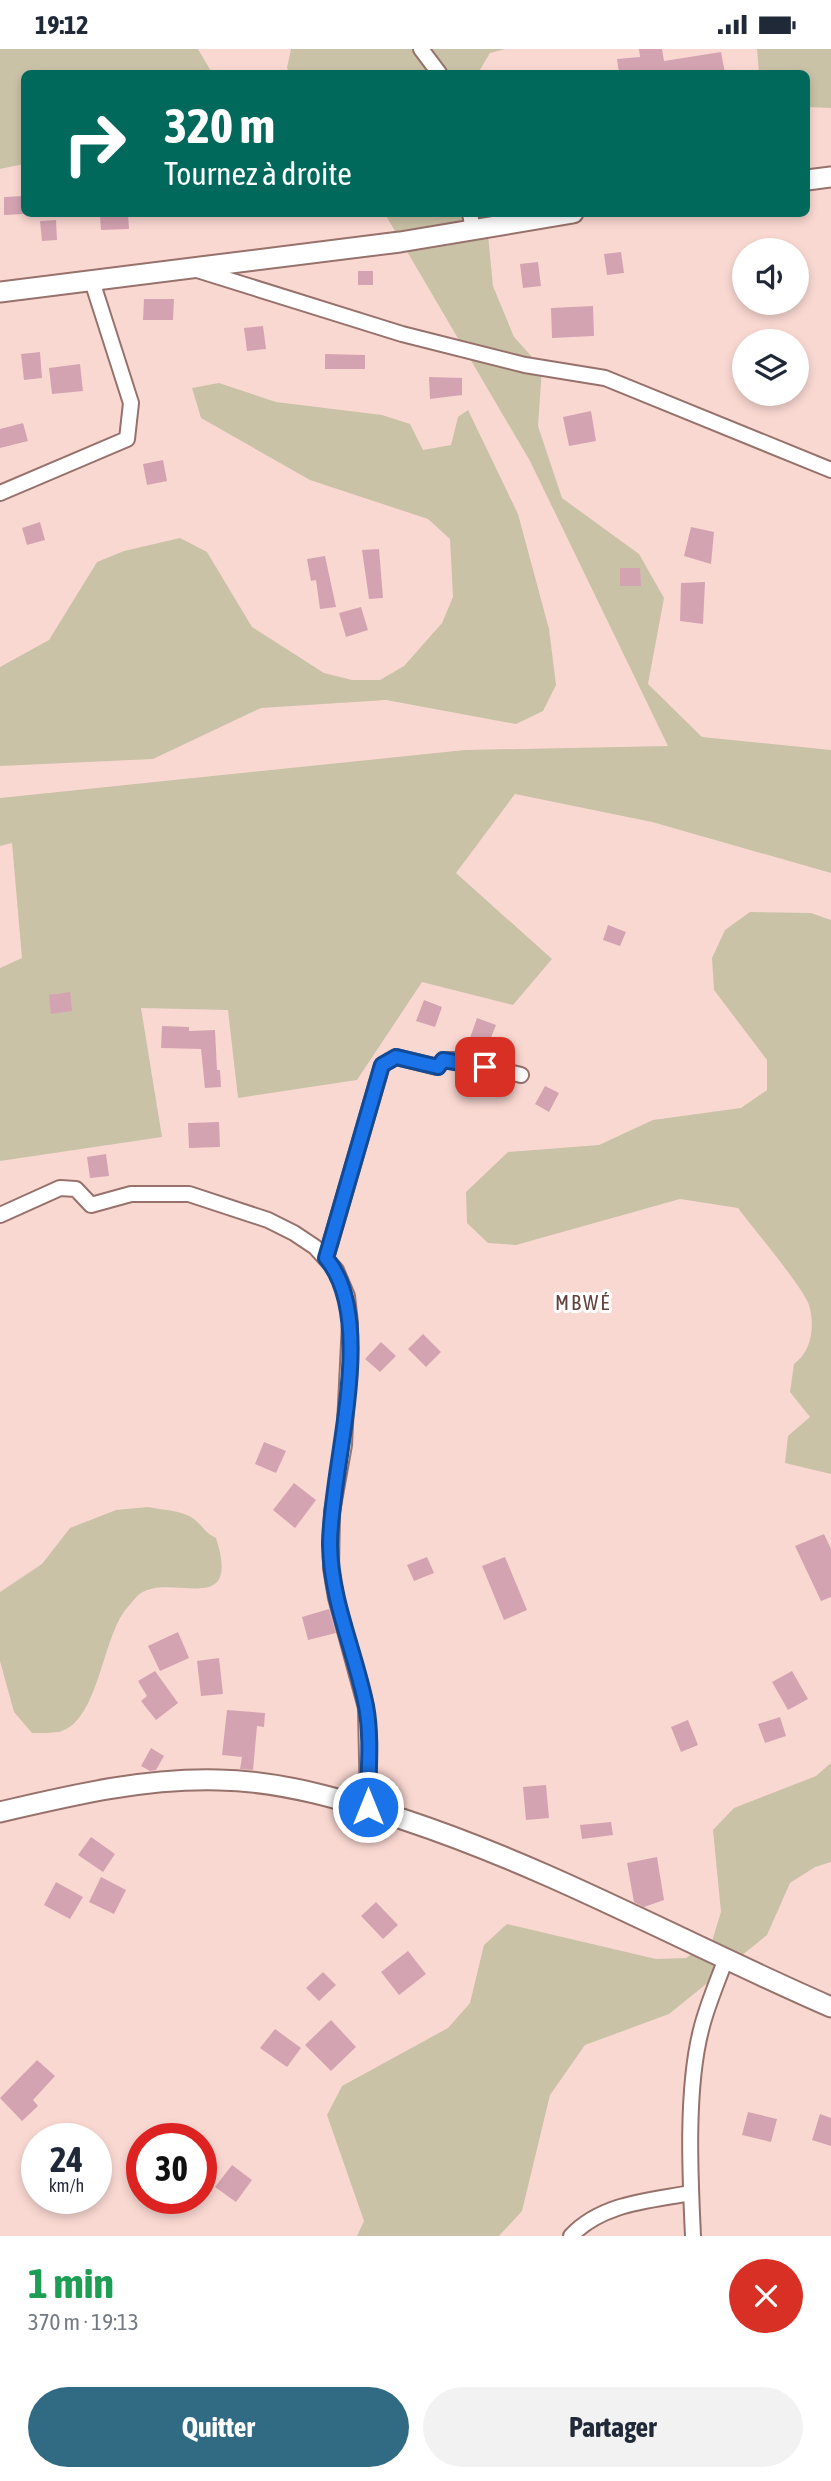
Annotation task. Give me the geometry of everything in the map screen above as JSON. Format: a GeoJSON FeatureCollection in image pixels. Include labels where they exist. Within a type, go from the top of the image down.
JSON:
{"type":"FeatureCollection","features":[{"type":"Feature","properties":{"kind":"street"},"geometry":{"type":"LineString","coordinates":[[421,49],[437,70]]}},
{"type":"Feature","properties":{"kind":"street"},"geometry":{"type":"LineString","coordinates":[[810,180],[831,177]]}},
{"type":"Feature","properties":{"kind":"street"},"geometry":{"type":"LineString","coordinates":[[0,292],[196,269],[471,222],[528,217]]}},
{"type":"Feature","properties":{"kind":"street"},"geometry":{"type":"LineString","coordinates":[[196,269],[402,334],[525,365],[605,378],[831,470]]}},
{"type":"Feature","properties":{"kind":"street"},"geometry":{"type":"LineString","coordinates":[[0,493],[127,439],[131,403],[92,281]]}},
{"type":"Feature","properties":{"kind":"street"},"geometry":{"type":"LineString","coordinates":[[326,1258],[382,1065],[396,1057],[438,1067],[443,1060],[459,1060],[521,1075]]}},
{"type":"Feature","properties":{"kind":"street"},"geometry":{"type":"LineString","coordinates":[[0,1215],[60,1188],[76,1189],[91,1205],[131,1194],[189,1193],[268,1220],[294,1233],[326,1258],[336,1270],[347,1296],[350,1324],[344,1445],[330,1542],[336,1598],[366,1708],[368,1807]]}},
{"type":"Feature","properties":{"kind":"street"},"geometry":{"type":"LineString","coordinates":[[0,1812],[106,1788],[195,1780],[263,1784],[368,1807],[538,1870],[831,2007]]}},
{"type":"Feature","properties":{"kind":"street"},"geometry":{"type":"LineString","coordinates":[[694,2236],[691,2193],[696,2052],[701,2029],[726,1958]]}},
{"type":"Feature","properties":{"kind":"street"},"geometry":{"type":"LineString","coordinates":[[571,2236],[593,2218],[610,2210],[691,2193]]}},
{"type":"Feature","properties":{"kind":"shaded area"},"geometry":{"type":"Polygon","coordinates":[[[0,49],[198,49],[210,70],[21,70],[21,165],[0,169],[0,49]]]}},
{"type":"Feature","properties":{"kind":"shaded area"},"geometry":{"type":"Polygon","coordinates":[[[291,49],[505,49],[490,53],[480,70],[287,68],[291,49]]]}},
{"type":"Feature","properties":{"kind":"shaded area"},"geometry":{"type":"Polygon","coordinates":[[[757,49],[831,49],[831,108],[810,107],[810,70],[759,70],[757,49]]]}},
{"type":"Feature","properties":{"kind":"shaded area"},"geometry":{"type":"Polygon","coordinates":[[[387,217],[486,217],[493,286],[514,337],[542,368],[538,426],[562,498],[639,554],[664,598],[648,684],[702,737],[831,750],[831,873],[652,822],[515,794],[456,873],[552,959],[513,1005],[422,982],[357,1080],[238,1098],[228,1010],[141,1008],[162,1137],[0,1161],[0,968],[22,958],[12,843],[0,846],[0,798],[465,750],[668,746],[530,461],[387,217]]]}},
{"type":"Feature","properties":{"kind":"shaded area"},"geometry":{"type":"Polygon","coordinates":[[[219,383],[276,402],[382,415],[410,424],[423,450],[451,445],[458,417],[468,410],[518,514],[549,629],[556,685],[543,711],[516,724],[386,700],[261,708],[153,759],[0,766],[0,667],[49,640],[97,562],[124,551],[180,538],[207,552],[252,627],[324,673],[352,680],[380,680],[404,666],[442,623],[453,597],[450,539],[428,519],[310,480],[201,418],[192,388],[219,383]]]}},
{"type":"Feature","properties":{"kind":"shaded area"},"geometry":{"type":"Polygon","coordinates":[[[750,912],[811,913],[831,920],[831,1474],[785,1463],[788,1436],[810,1417],[790,1392],[794,1364],[808,1345],[812,1329],[811,1313],[805,1296],[738,1208],[680,1199],[516,1245],[488,1243],[467,1223],[466,1192],[508,1152],[599,1145],[653,1120],[741,1108],[767,1090],[767,1060],[714,990],[712,958],[725,930],[750,912]]]}},
{"type":"Feature","properties":{"kind":"shaded area"},"geometry":{"type":"Polygon","coordinates":[[[148,1507],[189,1516],[216,1538],[222,1563],[220,1578],[212,1586],[154,1588],[139,1594],[119,1621],[92,1696],[83,1712],[72,1725],[59,1732],[32,1733],[14,1712],[0,1661],[0,1592],[42,1564],[70,1528],[116,1510],[148,1507]]]}},
{"type":"Feature","properties":{"kind":"shaded area"},"geometry":{"type":"Polygon","coordinates":[[[831,1763],[831,1862],[815,1867],[790,1883],[767,1935],[669,2014],[585,2045],[550,2095],[522,2211],[499,2236],[357,2236],[364,2221],[327,2115],[342,2086],[448,2028],[470,2003],[484,1945],[507,1924],[656,1959],[686,1958],[712,1941],[721,1912],[713,1830],[734,1808],[816,1776],[831,1763]]]}},
{"type":"Feature","properties":{"kind":"building"},"geometry":{"type":"Polygon","coordinates":[[[639,49],[662,49],[664,61],[721,52],[724,70],[619,70],[617,59],[640,57],[639,49]]]}},
{"type":"Feature","properties":{"kind":"building"},"geometry":{"type":"Polygon","coordinates":[[[21,196],[21,214],[4,215],[4,197],[21,196]]]}},
{"type":"Feature","properties":{"kind":"building"},"geometry":{"type":"Polygon","coordinates":[[[100,217],[128,217],[129,229],[101,230],[100,217]]]}},
{"type":"Feature","properties":{"kind":"building"},"geometry":{"type":"Polygon","coordinates":[[[56,220],[57,240],[42,241],[40,221],[56,220]]]}},
{"type":"Feature","properties":{"kind":"building"},"geometry":{"type":"Polygon","coordinates":[[[621,252],[624,273],[607,275],[604,254],[621,252]]]}},
{"type":"Feature","properties":{"kind":"building"},"geometry":{"type":"Polygon","coordinates":[[[538,262],[541,286],[523,288],[520,264],[538,262]]]}},
{"type":"Feature","properties":{"kind":"building"},"geometry":{"type":"Polygon","coordinates":[[[358,271],[373,271],[373,285],[358,285],[358,271]]]}},
{"type":"Feature","properties":{"kind":"building"},"geometry":{"type":"Polygon","coordinates":[[[144,299],[174,299],[173,320],[143,320],[144,299]]]}},
{"type":"Feature","properties":{"kind":"building"},"geometry":{"type":"Polygon","coordinates":[[[593,306],[594,336],[552,338],[551,308],[593,306]]]}},
{"type":"Feature","properties":{"kind":"building"},"geometry":{"type":"Polygon","coordinates":[[[263,326],[266,349],[247,351],[244,328],[263,326]]]}},
{"type":"Feature","properties":{"kind":"building"},"geometry":{"type":"Polygon","coordinates":[[[40,352],[42,378],[24,380],[21,354],[40,352]]]}},
{"type":"Feature","properties":{"kind":"building"},"geometry":{"type":"Polygon","coordinates":[[[325,354],[365,355],[365,369],[325,369],[325,354]]]}},
{"type":"Feature","properties":{"kind":"building"},"geometry":{"type":"Polygon","coordinates":[[[80,364],[83,391],[52,394],[49,368],[80,364]]]}},
{"type":"Feature","properties":{"kind":"building"},"geometry":{"type":"Polygon","coordinates":[[[429,377],[462,378],[462,395],[430,399],[429,377]]]}},
{"type":"Feature","properties":{"kind":"building"},"geometry":{"type":"Polygon","coordinates":[[[591,411],[596,441],[569,446],[563,417],[591,411]]]}},
{"type":"Feature","properties":{"kind":"building"},"geometry":{"type":"Polygon","coordinates":[[[23,423],[28,441],[0,448],[0,429],[23,423]]]}},
{"type":"Feature","properties":{"kind":"building"},"geometry":{"type":"Polygon","coordinates":[[[163,460],[167,481],[147,485],[143,464],[163,460]]]}},
{"type":"Feature","properties":{"kind":"building"},"geometry":{"type":"Polygon","coordinates":[[[40,522],[45,540],[27,545],[22,528],[40,522]]]}},
{"type":"Feature","properties":{"kind":"building"},"geometry":{"type":"Polygon","coordinates":[[[691,527],[714,532],[711,564],[684,556],[691,527]]]}},
{"type":"Feature","properties":{"kind":"building"},"geometry":{"type":"Polygon","coordinates":[[[379,549],[383,598],[369,599],[362,550],[379,549]]]}},
{"type":"Feature","properties":{"kind":"building"},"geometry":{"type":"Polygon","coordinates":[[[325,556],[336,607],[320,609],[316,580],[311,581],[307,559],[325,556]]]}},
{"type":"Feature","properties":{"kind":"building"},"geometry":{"type":"Polygon","coordinates":[[[620,568],[640,568],[641,586],[620,586],[620,568]]]}},
{"type":"Feature","properties":{"kind":"building"},"geometry":{"type":"Polygon","coordinates":[[[705,582],[703,624],[680,621],[681,583],[705,582]]]}},
{"type":"Feature","properties":{"kind":"building"},"geometry":{"type":"Polygon","coordinates":[[[361,607],[368,630],[346,637],[339,613],[361,607]]]}},
{"type":"Feature","properties":{"kind":"building"},"geometry":{"type":"Polygon","coordinates":[[[608,925],[626,932],[620,946],[603,940],[608,925]]]}},
{"type":"Feature","properties":{"kind":"building"},"geometry":{"type":"Polygon","coordinates":[[[70,992],[72,1011],[51,1014],[49,995],[70,992]]]}},
{"type":"Feature","properties":{"kind":"building"},"geometry":{"type":"Polygon","coordinates":[[[424,1000],[442,1007],[435,1027],[416,1021],[424,1000]]]}},
{"type":"Feature","properties":{"kind":"building"},"geometry":{"type":"Polygon","coordinates":[[[477,1018],[496,1025],[488,1045],[470,1038],[477,1018]]]}},
{"type":"Feature","properties":{"kind":"building"},"geometry":{"type":"Polygon","coordinates":[[[162,1026],[189,1027],[189,1031],[215,1030],[217,1070],[220,1070],[221,1087],[205,1088],[201,1049],[161,1048],[162,1026]]]}},
{"type":"Feature","properties":{"kind":"building"},"geometry":{"type":"Polygon","coordinates":[[[545,1086],[559,1093],[549,1112],[535,1104],[545,1086]]]}},
{"type":"Feature","properties":{"kind":"building"},"geometry":{"type":"Polygon","coordinates":[[[219,1122],[220,1147],[189,1148],[188,1123],[219,1122]]]}},
{"type":"Feature","properties":{"kind":"building"},"geometry":{"type":"Polygon","coordinates":[[[106,1154],[109,1176],[90,1178],[87,1157],[106,1154]]]}},
{"type":"Feature","properties":{"kind":"building"},"geometry":{"type":"Polygon","coordinates":[[[423,1334],[441,1352],[426,1367],[408,1349],[423,1334]]]}},
{"type":"Feature","properties":{"kind":"building"},"geometry":{"type":"Polygon","coordinates":[[[381,1342],[396,1356],[380,1372],[365,1359],[381,1342]]]}},
{"type":"Feature","properties":{"kind":"building"},"geometry":{"type":"Polygon","coordinates":[[[264,1442],[286,1451],[276,1473],[255,1464],[264,1442]]]}},
{"type":"Feature","properties":{"kind":"building"},"geometry":{"type":"Polygon","coordinates":[[[294,1483],[316,1500],[295,1528],[273,1510],[294,1483]]]}},
{"type":"Feature","properties":{"kind":"building"},"geometry":{"type":"Polygon","coordinates":[[[824,1534],[831,1549],[831,1597],[821,1601],[795,1546],[824,1534]]]}},
{"type":"Feature","properties":{"kind":"building"},"geometry":{"type":"Polygon","coordinates":[[[427,1557],[434,1573],[414,1581],[407,1565],[427,1557]]]}},
{"type":"Feature","properties":{"kind":"building"},"geometry":{"type":"Polygon","coordinates":[[[505,1557],[527,1610],[504,1620],[482,1566],[505,1557]]]}},
{"type":"Feature","properties":{"kind":"building"},"geometry":{"type":"Polygon","coordinates":[[[329,1609],[336,1633],[308,1640],[302,1617],[329,1609]]]}},
{"type":"Feature","properties":{"kind":"building"},"geometry":{"type":"Polygon","coordinates":[[[178,1632],[189,1658],[160,1671],[148,1646],[178,1632]]]}},
{"type":"Feature","properties":{"kind":"building"},"geometry":{"type":"Polygon","coordinates":[[[219,1658],[223,1694],[201,1696],[197,1661],[219,1658]]]}},
{"type":"Feature","properties":{"kind":"building"},"geometry":{"type":"Polygon","coordinates":[[[155,1671],[178,1703],[156,1720],[141,1701],[147,1696],[138,1681],[155,1671]]]}},
{"type":"Feature","properties":{"kind":"building"},"geometry":{"type":"Polygon","coordinates":[[[792,1671],[808,1699],[788,1710],[772,1682],[792,1671]]]}},
{"type":"Feature","properties":{"kind":"building"},"geometry":{"type":"Polygon","coordinates":[[[227,1710],[265,1713],[264,1727],[257,1726],[253,1770],[240,1769],[242,1757],[222,1755],[227,1710]]]}},
{"type":"Feature","properties":{"kind":"building"},"geometry":{"type":"Polygon","coordinates":[[[780,1717],[786,1736],[765,1743],[758,1724],[780,1717]]]}},
{"type":"Feature","properties":{"kind":"building"},"geometry":{"type":"Polygon","coordinates":[[[688,1720],[698,1745],[681,1752],[671,1727],[688,1720]]]}},
{"type":"Feature","properties":{"kind":"building"},"geometry":{"type":"Polygon","coordinates":[[[151,1748],[164,1756],[156,1770],[150,1771],[141,1766],[151,1748]]]}},
{"type":"Feature","properties":{"kind":"building"},"geometry":{"type":"Polygon","coordinates":[[[546,1785],[549,1818],[526,1820],[523,1787],[546,1785]]]}},
{"type":"Feature","properties":{"kind":"building"},"geometry":{"type":"Polygon","coordinates":[[[611,1822],[613,1835],[582,1839],[580,1825],[611,1822]]]}},
{"type":"Feature","properties":{"kind":"building"},"geometry":{"type":"Polygon","coordinates":[[[91,1837],[115,1854],[103,1872],[78,1855],[91,1837]]]}},
{"type":"Feature","properties":{"kind":"building"},"geometry":{"type":"Polygon","coordinates":[[[657,1857],[664,1900],[644,1907],[634,1902],[627,1863],[657,1857]]]}},
{"type":"Feature","properties":{"kind":"building"},"geometry":{"type":"Polygon","coordinates":[[[101,1877],[126,1890],[114,1914],[89,1902],[101,1877]]]}},
{"type":"Feature","properties":{"kind":"building"},"geometry":{"type":"Polygon","coordinates":[[[56,1882],[83,1897],[70,1919],[44,1905],[56,1882]]]}},
{"type":"Feature","properties":{"kind":"building"},"geometry":{"type":"Polygon","coordinates":[[[376,1902],[398,1925],[383,1939],[361,1916],[376,1902]]]}},
{"type":"Feature","properties":{"kind":"building"},"geometry":{"type":"Polygon","coordinates":[[[408,1951],[426,1974],[399,1995],[381,1972],[408,1951]]]}},
{"type":"Feature","properties":{"kind":"building"},"geometry":{"type":"Polygon","coordinates":[[[323,1972],[336,1985],[319,2001],[306,1988],[323,1972]]]}},
{"type":"Feature","properties":{"kind":"building"},"geometry":{"type":"Polygon","coordinates":[[[331,2020],[356,2047],[331,2071],[305,2045],[331,2020]]]}},
{"type":"Feature","properties":{"kind":"building"},"geometry":{"type":"Polygon","coordinates":[[[275,2029],[301,2048],[287,2067],[260,2048],[275,2029]]]}},
{"type":"Feature","properties":{"kind":"building"},"geometry":{"type":"Polygon","coordinates":[[[37,2060],[55,2076],[33,2100],[38,2106],[22,2121],[0,2098],[37,2060]]]}},
{"type":"Feature","properties":{"kind":"building"},"geometry":{"type":"Polygon","coordinates":[[[748,2112],[777,2119],[771,2142],[742,2135],[748,2112]]]}},
{"type":"Feature","properties":{"kind":"building"},"geometry":{"type":"Polygon","coordinates":[[[820,2114],[831,2118],[831,2146],[812,2140],[820,2114]]]}},
{"type":"Feature","properties":{"kind":"building"},"geometry":{"type":"Polygon","coordinates":[[[232,2165],[252,2180],[236,2202],[217,2188],[217,2184],[232,2165]]]}},
{"type":"Feature","properties":{"kind":"district","name":"MBWÉ"},"geometry":{"type":"Point","coordinates":[583,1303]}},
{"type":"Feature","properties":{"kind":"route"},"geometry":{"type":"LineString","coordinates":[[368,1807],[368,1721],[336,1598],[330,1542],[332,1513],[344,1445],[350,1324],[347,1296],[336,1270],[326,1258],[382,1065],[396,1057],[423,1066],[438,1067],[443,1060],[459,1060],[485,1067]]}}]}
